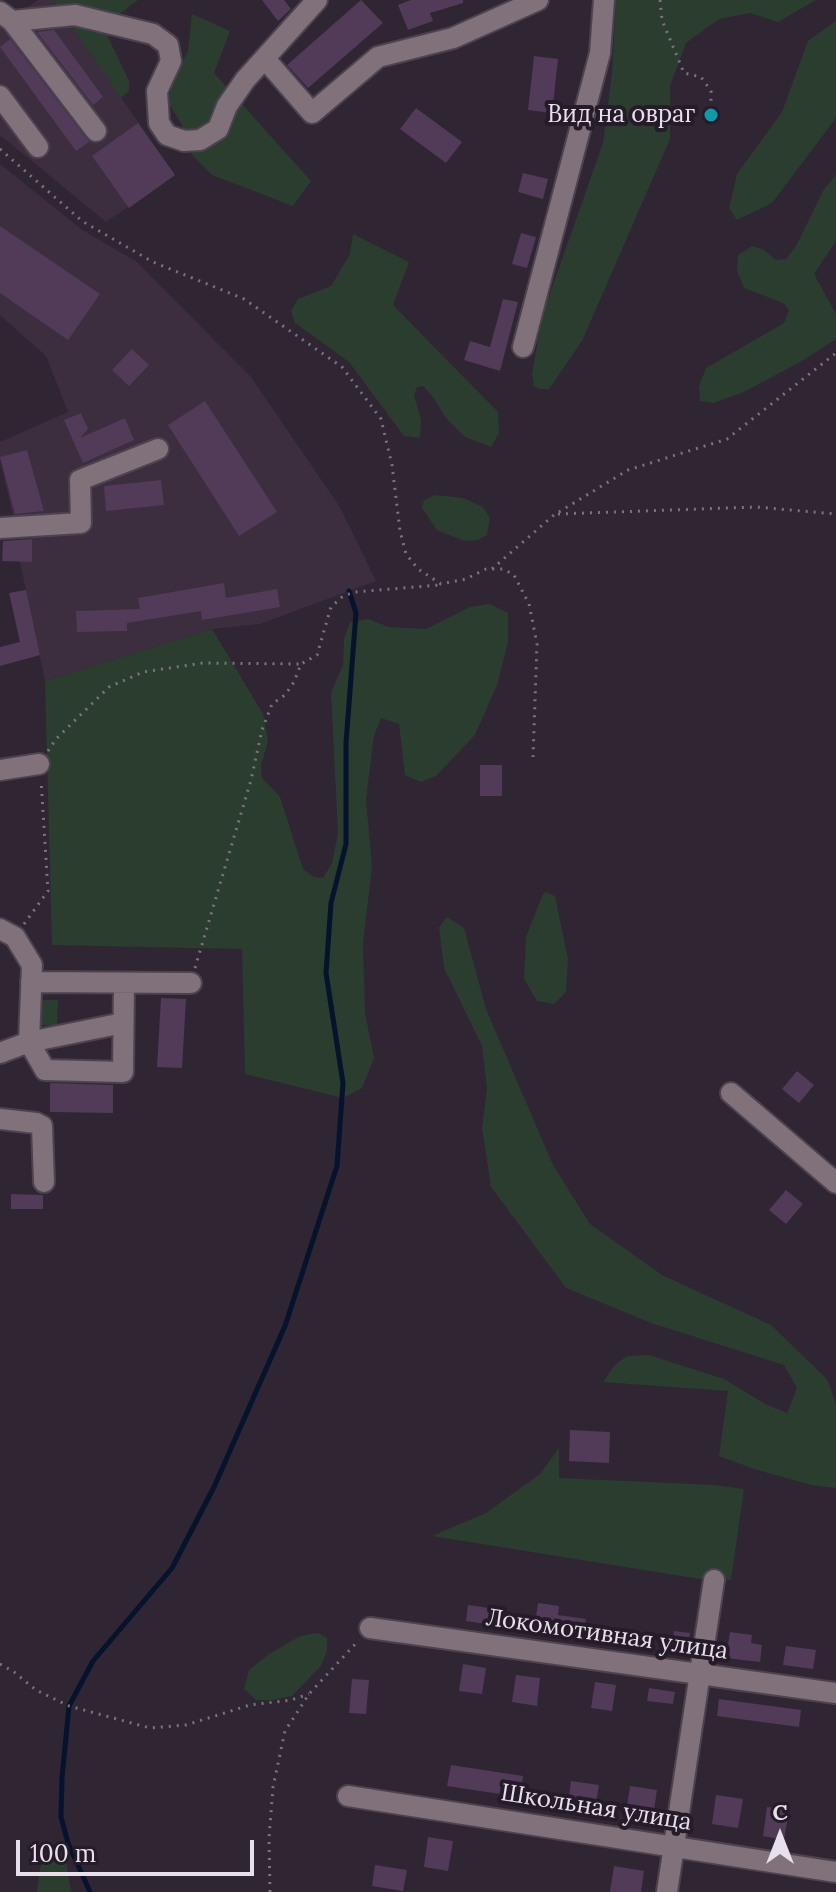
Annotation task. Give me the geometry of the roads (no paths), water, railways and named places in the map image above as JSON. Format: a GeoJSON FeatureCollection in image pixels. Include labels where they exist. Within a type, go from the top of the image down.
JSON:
{"type":"FeatureCollection","features":[{"type":"Feature","properties":{"kind":"street"},"geometry":{"type":"LineString","coordinates":[[6,17],[75,15],[153,34],[168,45],[171,61],[157,91],[159,123],[167,135],[184,141],[200,140],[218,129],[227,106],[245,80],[317,0]]}},
{"type":"Feature","properties":{"kind":"street"},"geometry":{"type":"LineString","coordinates":[[266,60],[312,113],[378,57],[453,38],[538,0]]}},
{"type":"Feature","properties":{"kind":"street"},"geometry":{"type":"LineString","coordinates":[[523,347],[600,53],[604,0]]}},
{"type":"Feature","properties":{"kind":"street"},"geometry":{"type":"LineString","coordinates":[[6,17],[96,131]]}},
{"type":"Feature","properties":{"kind":"street"},"geometry":{"type":"LineString","coordinates":[[0,96],[38,147]]}},
{"type":"Feature","properties":{"kind":"street"},"geometry":{"type":"LineString","coordinates":[[0,528],[81,523],[80,480],[158,449]]}},
{"type":"Feature","properties":{"kind":"street"},"geometry":{"type":"LineString","coordinates":[[0,770],[39,764]]}},
{"type":"Feature","properties":{"kind":"street"},"geometry":{"type":"LineString","coordinates":[[7,933],[32,965],[29,1042],[45,1070],[123,1072],[124,983]]}},
{"type":"Feature","properties":{"kind":"street"},"geometry":{"type":"LineString","coordinates":[[31,982],[191,983]]}},
{"type":"Feature","properties":{"kind":"street"},"geometry":{"type":"LineString","coordinates":[[0,1053],[29,1042],[123,1023]]}},
{"type":"Feature","properties":{"kind":"street"},"geometry":{"type":"LineString","coordinates":[[731,1093],[836,1183]]}},
{"type":"Feature","properties":{"kind":"street"},"geometry":{"type":"LineString","coordinates":[[0,1119],[42,1126],[44,1182]]}},
{"type":"Feature","properties":{"kind":"street"},"geometry":{"type":"LineString","coordinates":[[667,1892],[714,1580]]}},
{"type":"Feature","properties":{"kind":"street","name":"Локомотивная улица"},"geometry":{"type":"LineString","coordinates":[[370,1628],[836,1693]]}},
{"type":"Feature","properties":{"kind":"street","name":"Школьная улица"},"geometry":{"type":"LineString","coordinates":[[348,1796],[836,1872]]}},
{"type":"Feature","properties":{"kind":"waterway"},"geometry":{"type":"LineString","coordinates":[[90,1892],[68,1843],[61,1817],[69,1706],[93,1661],[172,1568],[214,1487],[285,1326],[337,1166],[343,1083],[326,973],[331,903],[346,844],[346,743],[356,613],[349,591]]}},
{"type":"Feature","properties":{"kind":"place","name":"Вид на овраг"},"geometry":{"type":"Point","coordinates":[711,115]}}]}
